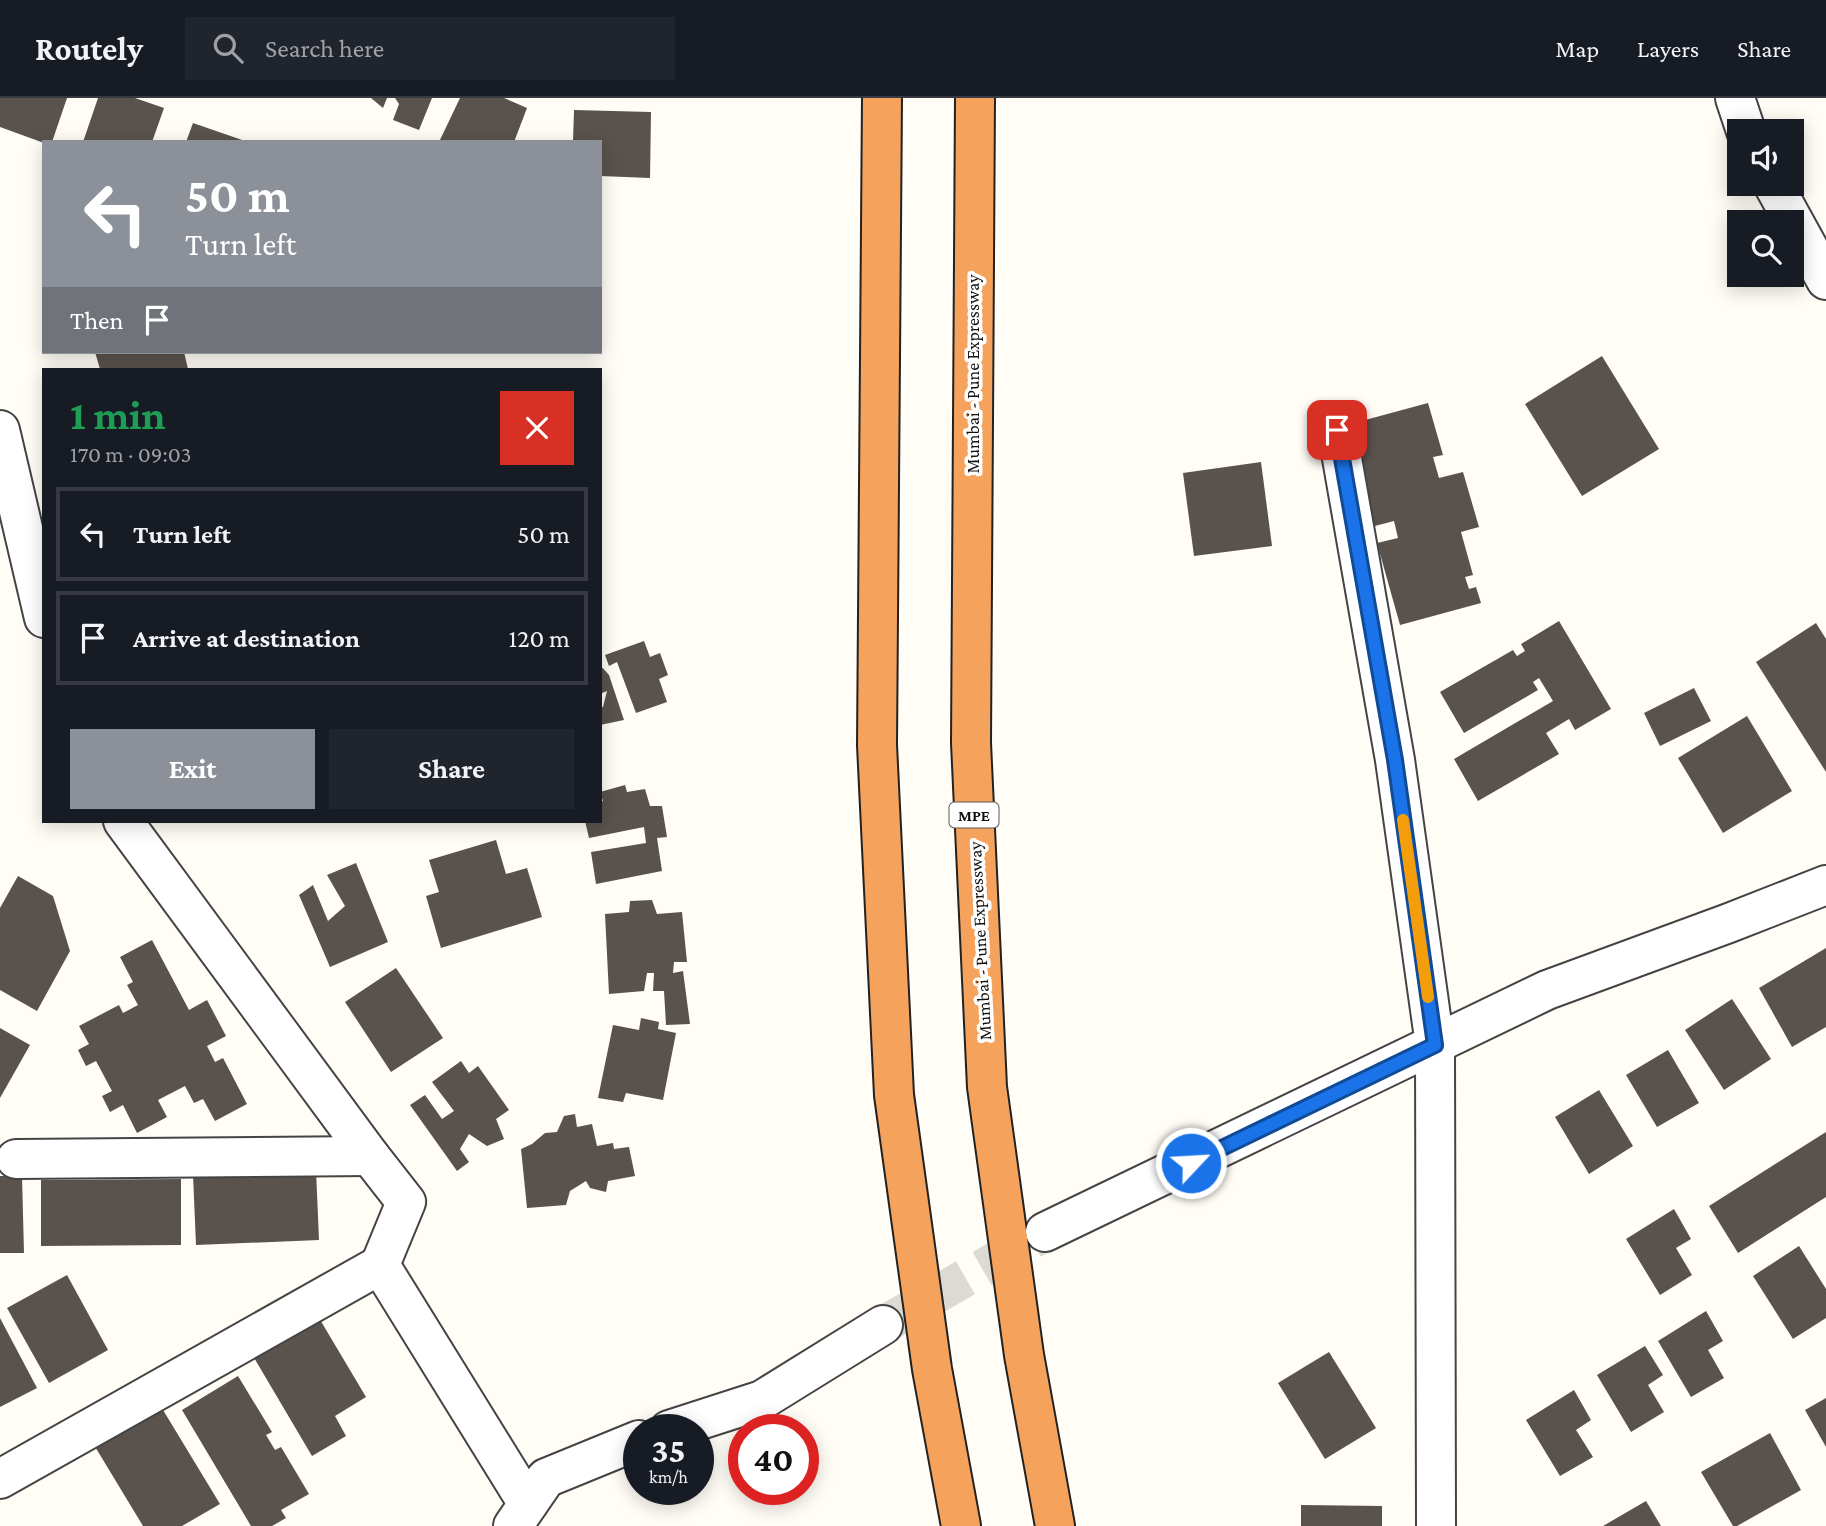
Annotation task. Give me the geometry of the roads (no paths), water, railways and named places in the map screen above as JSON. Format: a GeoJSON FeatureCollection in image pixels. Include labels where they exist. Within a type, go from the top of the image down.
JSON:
{"type":"FeatureCollection","features":[{"type":"Feature","properties":{"kind":"highway"},"geometry":{"type":"LineString","coordinates":[[882,98],[877,745],[894,1095],[932,1369],[961,1526]]}},
{"type":"Feature","properties":{"kind":"highway","name":"Mumbai - Pune Expressway"},"geometry":{"type":"LineString","coordinates":[[975,98],[971,743],[987,1087],[1024,1354],[1055,1526]]}},
{"type":"Feature","properties":{"kind":"street"},"geometry":{"type":"LineString","coordinates":[[1735,98],[1742,119]]}},
{"type":"Feature","properties":{"kind":"street"},"geometry":{"type":"LineString","coordinates":[[1780,196],[1826,280]]}},
{"type":"Feature","properties":{"kind":"street"},"geometry":{"type":"LineString","coordinates":[[0,430],[42,609]]}},
{"type":"Feature","properties":{"kind":"street"},"geometry":{"type":"LineString","coordinates":[[1337,430],[1395,760],[1435,1045],[1436,1526]]}},
{"type":"Feature","properties":{"kind":"street"},"geometry":{"type":"LineString","coordinates":[[0,1479],[380,1265],[406,1202],[124,823]]}},
{"type":"Feature","properties":{"kind":"street"},"geometry":{"type":"LineString","coordinates":[[1045,1232],[1547,990],[1826,885]]}},
{"type":"Feature","properties":{"kind":"street"},"geometry":{"type":"LineString","coordinates":[[16,1159],[370,1156]]}},
{"type":"Feature","properties":{"kind":"street"},"geometry":{"type":"LineString","coordinates":[[380,1265],[521,1515],[546,1478],[623,1447]]}},
{"type":"Feature","properties":{"kind":"street"},"geometry":{"type":"LineString","coordinates":[[714,1415],[762,1400],[883,1325]]}},
{"type":"Feature","properties":{"kind":"tunnel"},"geometry":{"type":"LineString","coordinates":[[883,1325],[1037,1237]]}}]}
